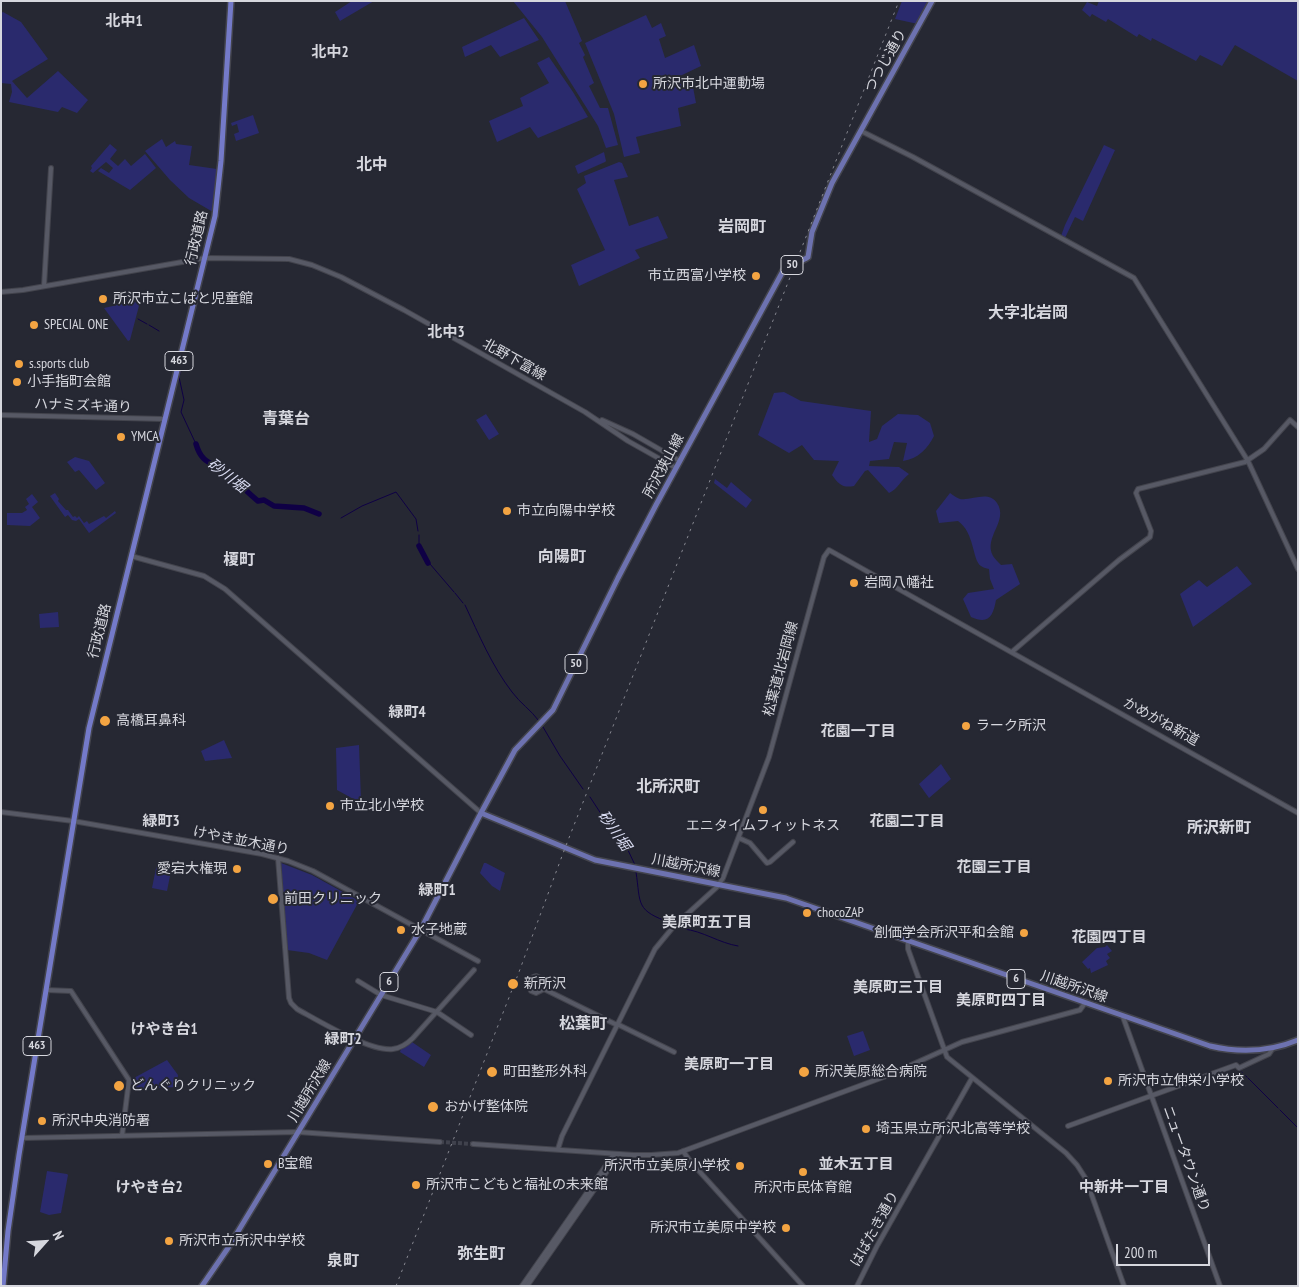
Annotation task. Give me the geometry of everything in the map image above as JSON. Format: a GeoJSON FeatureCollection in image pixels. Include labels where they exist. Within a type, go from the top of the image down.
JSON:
{"type":"FeatureCollection","features":[{"type":"Feature","properties":{"kind":"highway","name":"行政道路"},"geometry":{"type":"LineString","coordinates":[[3,1286],[8,1231],[22,1138],[89,728],[215,216],[231,1]]}},
{"type":"Feature","properties":{"kind":"main road","name":"つつじ通り"},"geometry":{"type":"LineString","coordinates":[[860,131],[932,1]]}},
{"type":"Feature","properties":{"kind":"main road","name":"所沢狭山線"},"geometry":{"type":"LineString","coordinates":[[481,813],[515,750],[553,710],[618,578],[784,271],[808,257],[812,232],[829,190],[860,131]]}},
{"type":"Feature","properties":{"kind":"main road","name":"川越所沢線"},"geometry":{"type":"LineString","coordinates":[[202,1286],[228,1248],[421,929],[481,813],[586,857],[610,864],[786,898],[1215,1047],[1242,1051],[1273,1048],[1298,1040]]}},
{"type":"Feature","properties":{"kind":"street"},"geometry":{"type":"LineString","coordinates":[[860,131],[894,147],[1134,278],[1248,461],[1298,569]]}},
{"type":"Feature","properties":{"kind":"street"},"geometry":{"type":"LineString","coordinates":[[44,286],[51,168]]}},
{"type":"Feature","properties":{"kind":"street","name":"北野下富線"},"geometry":{"type":"LineString","coordinates":[[1,292],[205,258],[290,259],[328,270],[397,306],[585,412]]}},
{"type":"Feature","properties":{"kind":"street"},"geometry":{"type":"LineString","coordinates":[[585,412],[633,434],[680,461]]}},
{"type":"Feature","properties":{"kind":"street"},"geometry":{"type":"LineString","coordinates":[[585,412],[628,441],[676,468]]}},
{"type":"Feature","properties":{"kind":"street","name":"ハナミズキ通り"},"geometry":{"type":"LineString","coordinates":[[1,415],[164,420]]}},
{"type":"Feature","properties":{"kind":"street"},"geometry":{"type":"LineString","coordinates":[[1012,652],[1119,560],[1150,537],[1151,531],[1136,493],[1138,489],[1248,461],[1266,447],[1290,420],[1298,427]]}},
{"type":"Feature","properties":{"kind":"street","name":"かめがね新道"},"geometry":{"type":"LineString","coordinates":[[829,550],[1298,813]]}},
{"type":"Feature","properties":{"kind":"street","name":"松葉道北岩岡線"},"geometry":{"type":"LineString","coordinates":[[720,884],[724,878],[769,757],[824,557],[829,550]]}},
{"type":"Feature","properties":{"kind":"street"},"geometry":{"type":"LineString","coordinates":[[130,556],[204,576],[225,588],[481,813]]}},
{"type":"Feature","properties":{"kind":"street","name":"けやき並木通り"},"geometry":{"type":"LineString","coordinates":[[1,812],[73,821],[278,858],[318,874],[478,960]]}},
{"type":"Feature","properties":{"kind":"street"},"geometry":{"type":"LineString","coordinates":[[739,838],[750,843],[767,863],[793,842]]}},
{"type":"Feature","properties":{"kind":"street"},"geometry":{"type":"LineString","coordinates":[[278,858],[290,1002],[297,1009],[354,1040],[385,1048],[399,1048],[408,1043],[474,970]]}},
{"type":"Feature","properties":{"kind":"street"},"geometry":{"type":"LineString","coordinates":[[558,1149],[562,1136],[647,962],[660,942],[676,924],[720,884]]}},
{"type":"Feature","properties":{"kind":"street"},"geometry":{"type":"LineString","coordinates":[[908,941],[908,949],[950,1060],[1066,1153],[1077,1165],[1086,1179],[1124,1286]]}},
{"type":"Feature","properties":{"kind":"street"},"geometry":{"type":"LineString","coordinates":[[358,981],[381,994],[436,1012],[471,1035]]}},
{"type":"Feature","properties":{"kind":"street"},"geometry":{"type":"LineString","coordinates":[[543,988],[674,1052]]}},
{"type":"Feature","properties":{"kind":"street"},"geometry":{"type":"LineString","coordinates":[[46,990],[71,991],[129,1080],[122,1136]]}},
{"type":"Feature","properties":{"kind":"street"},"geometry":{"type":"LineString","coordinates":[[472,1144],[651,1156],[683,1152],[889,1075],[962,1042],[1080,1010],[1085,1003]]}},
{"type":"Feature","properties":{"kind":"street","name":"ニュータウン通り"},"geometry":{"type":"LineString","coordinates":[[1123,1016],[1220,1286]]}},
{"type":"Feature","properties":{"kind":"street"},"geometry":{"type":"LineString","coordinates":[[1068,1126],[1236,1065],[1239,1068],[1270,1054],[1273,1048]]}},
{"type":"Feature","properties":{"kind":"street","name":"はばたき通り"},"geometry":{"type":"LineString","coordinates":[[857,1286],[877,1246],[972,1078]]}},
{"type":"Feature","properties":{"kind":"street"},"geometry":{"type":"LineString","coordinates":[[22,1138],[298,1132],[440,1142]]}},
{"type":"Feature","properties":{"kind":"street"},"geometry":{"type":"LineString","coordinates":[[683,1152],[802,1286]]}},
{"type":"Feature","properties":{"kind":"street"},"geometry":{"type":"LineString","coordinates":[[522,1286],[614,1154]]}},
{"type":"Feature","properties":{"kind":"street"},"geometry":{"type":"LineString","coordinates":[[527,1286],[612,1164],[614,1154]]}},
{"type":"Feature","properties":{"kind":"shaded area"},"geometry":{"type":"Polygon","coordinates":[[[352,1],[374,1],[340,21],[335,12],[352,1]]]}},
{"type":"Feature","properties":{"kind":"shaded area"},"geometry":{"type":"Polygon","coordinates":[[[513,1],[565,1],[582,41],[579,43],[585,55],[583,57],[594,83],[589,86],[600,108],[608,108],[618,145],[606,148],[598,126],[542,37],[513,1]]]}},
{"type":"Feature","properties":{"kind":"shaded area"},"geometry":{"type":"Polygon","coordinates":[[[902,1],[930,1],[918,24],[895,19],[902,1]]]}},
{"type":"Feature","properties":{"kind":"shaded area"},"geometry":{"type":"Polygon","coordinates":[[[1099,1],[1298,1],[1298,81],[1235,45],[1222,66],[1200,55],[1196,61],[1152,38],[1151,41],[1139,34],[1137,37],[1108,19],[1106,22],[1092,14],[1090,17],[1082,10],[1087,2],[1097,6],[1099,1]]]}},
{"type":"Feature","properties":{"kind":"shaded area"},"geometry":{"type":"Polygon","coordinates":[[[3,12],[21,22],[48,59],[12,81],[27,98],[58,71],[88,100],[77,113],[62,107],[58,112],[9,102],[12,92],[11,84],[1,83],[1,13],[3,12]]]}},
{"type":"Feature","properties":{"kind":"shaded area","name":"所沢市北中運動場"},"geometry":{"type":"Polygon","coordinates":[[[646,15],[652,28],[661,23],[666,36],[659,39],[665,58],[694,45],[701,66],[680,76],[685,89],[693,87],[696,103],[678,108],[681,126],[636,137],[640,153],[624,157],[614,114],[585,43],[646,15]]]}},
{"type":"Feature","properties":{"kind":"shaded area"},"geometry":{"type":"Polygon","coordinates":[[[524,18],[539,40],[500,57],[491,45],[465,57],[462,47],[524,18]]]}},
{"type":"Feature","properties":{"kind":"shaded area"},"geometry":{"type":"Polygon","coordinates":[[[549,57],[588,117],[538,138],[530,127],[497,142],[489,121],[523,106],[520,98],[549,83],[537,63],[549,57]]]}},
{"type":"Feature","properties":{"kind":"shaded area"},"geometry":{"type":"Polygon","coordinates":[[[253,115],[259,133],[236,141],[234,134],[239,132],[237,124],[232,126],[231,123],[253,115]]]}},
{"type":"Feature","properties":{"kind":"shaded area"},"geometry":{"type":"Polygon","coordinates":[[[162,139],[166,147],[175,141],[176,144],[192,146],[189,165],[217,169],[213,212],[189,198],[170,180],[145,151],[162,139]]]}},
{"type":"Feature","properties":{"kind":"shaded area"},"geometry":{"type":"Polygon","coordinates":[[[110,144],[117,150],[110,159],[118,166],[125,159],[131,166],[145,154],[156,168],[130,190],[98,171],[101,168],[109,173],[113,168],[106,162],[93,173],[90,171],[91,166],[110,144]]]}},
{"type":"Feature","properties":{"kind":"shaded area"},"geometry":{"type":"Polygon","coordinates":[[[1104,145],[1115,150],[1083,221],[1075,217],[1065,238],[1061,236],[1065,225],[1104,145]]]}},
{"type":"Feature","properties":{"kind":"shaded area"},"geometry":{"type":"Polygon","coordinates":[[[604,152],[605,162],[578,174],[575,166],[604,152]]]}},
{"type":"Feature","properties":{"kind":"shaded area"},"geometry":{"type":"Polygon","coordinates":[[[619,162],[622,163],[628,177],[614,180],[629,226],[658,216],[668,238],[635,250],[640,258],[579,286],[571,265],[605,250],[577,189],[586,183],[584,176],[619,162]]]}},
{"type":"Feature","properties":{"kind":"shaded area"},"geometry":{"type":"Polygon","coordinates":[[[139,300],[130,340],[128,341],[104,308],[139,300]]]}},
{"type":"Feature","properties":{"kind":"shaded area"},"geometry":{"type":"Polygon","coordinates":[[[784,392],[801,401],[871,411],[869,442],[877,439],[882,426],[898,414],[918,415],[930,423],[934,436],[926,449],[908,460],[903,461],[907,443],[894,442],[889,459],[870,461],[869,466],[899,467],[909,474],[889,493],[868,470],[865,471],[854,486],[847,487],[839,483],[832,475],[839,461],[814,460],[802,445],[789,453],[758,435],[774,393],[784,392]]]}},
{"type":"Feature","properties":{"kind":"shaded area"},"geometry":{"type":"Polygon","coordinates":[[[486,414],[499,434],[489,440],[476,420],[486,414]]]}},
{"type":"Feature","properties":{"kind":"shaded area"},"geometry":{"type":"Polygon","coordinates":[[[75,457],[89,461],[105,483],[96,490],[79,470],[75,472],[67,462],[75,457]]]}},
{"type":"Feature","properties":{"kind":"shaded area"},"geometry":{"type":"Polygon","coordinates":[[[715,479],[727,488],[731,482],[752,500],[746,508],[714,483],[715,479]]]}},
{"type":"Feature","properties":{"kind":"shaded area"},"geometry":{"type":"Polygon","coordinates":[[[55,493],[59,499],[58,501],[66,510],[73,517],[77,518],[79,516],[84,523],[87,521],[89,524],[104,516],[106,518],[115,511],[116,513],[89,533],[79,519],[76,521],[72,520],[68,515],[65,517],[50,496],[55,493]]]}},
{"type":"Feature","properties":{"kind":"shaded area"},"geometry":{"type":"Polygon","coordinates":[[[950,493],[960,499],[989,497],[997,503],[1000,510],[1000,516],[991,542],[991,549],[993,556],[1001,565],[1012,564],[1020,584],[996,600],[992,615],[986,619],[982,620],[971,617],[963,599],[968,593],[994,589],[989,569],[982,567],[978,563],[968,532],[964,526],[958,521],[939,523],[936,511],[950,493]]]}},
{"type":"Feature","properties":{"kind":"shaded area"},"geometry":{"type":"Polygon","coordinates":[[[32,494],[38,502],[32,507],[40,518],[30,526],[7,525],[7,513],[22,513],[27,510],[25,507],[29,504],[26,499],[32,494]]]}},
{"type":"Feature","properties":{"kind":"shaded area"},"geometry":{"type":"Polygon","coordinates":[[[1237,566],[1252,584],[1193,627],[1180,594],[1199,580],[1207,587],[1237,566]]]}},
{"type":"Feature","properties":{"kind":"shaded area"},"geometry":{"type":"Polygon","coordinates":[[[58,612],[59,627],[40,628],[39,614],[58,612]]]}},
{"type":"Feature","properties":{"kind":"shaded area"},"geometry":{"type":"Polygon","coordinates":[[[224,740],[232,758],[205,761],[201,751],[224,740]]]}},
{"type":"Feature","properties":{"kind":"shaded area"},"geometry":{"type":"Polygon","coordinates":[[[359,745],[361,800],[359,802],[337,790],[336,748],[359,745]]]}},
{"type":"Feature","properties":{"kind":"shaded area"},"geometry":{"type":"Polygon","coordinates":[[[941,764],[951,779],[929,798],[919,784],[941,764]]]}},
{"type":"Feature","properties":{"kind":"shaded area"},"geometry":{"type":"Polygon","coordinates":[[[157,863],[172,866],[167,891],[152,888],[157,863]]]}},
{"type":"Feature","properties":{"kind":"shaded area"},"geometry":{"type":"Polygon","coordinates":[[[281,863],[312,875],[359,901],[327,960],[309,953],[287,950],[281,863]]]}},
{"type":"Feature","properties":{"kind":"shaded area"},"geometry":{"type":"Polygon","coordinates":[[[484,863],[505,873],[500,891],[492,886],[480,873],[484,863]]]}},
{"type":"Feature","properties":{"kind":"shaded area"},"geometry":{"type":"Polygon","coordinates":[[[1107,945],[1112,951],[1107,954],[1110,958],[1106,961],[1108,965],[1091,973],[1090,968],[1088,969],[1082,962],[1097,948],[1107,945]]]}},
{"type":"Feature","properties":{"kind":"shaded area"},"geometry":{"type":"Polygon","coordinates":[[[863,1031],[870,1050],[854,1056],[847,1036],[863,1031]]]}},
{"type":"Feature","properties":{"kind":"shaded area"},"geometry":{"type":"Polygon","coordinates":[[[412,1042],[431,1055],[424,1067],[400,1052],[401,1049],[412,1042]]]}},
{"type":"Feature","properties":{"kind":"shaded area"},"geometry":{"type":"Polygon","coordinates":[[[167,1060],[178,1075],[177,1087],[131,1089],[132,1079],[167,1060]]]}},
{"type":"Feature","properties":{"kind":"shaded area"},"geometry":{"type":"Polygon","coordinates":[[[47,1171],[68,1175],[61,1213],[49,1215],[40,1212],[47,1171]]]}},
{"type":"Feature","properties":{"kind":"waterway","name":"砂川堀"},"geometry":{"type":"LineString","coordinates":[[138,319],[147,324]]}},
{"type":"Feature","properties":{"kind":"waterway","name":"砂川堀"},"geometry":{"type":"LineString","coordinates":[[149,325],[159,331]]}},
{"type":"Feature","properties":{"kind":"waterway","name":"砂川堀"},"geometry":{"type":"LineString","coordinates":[[183,364],[179,377],[184,400],[181,412],[195,442]]}},
{"type":"Feature","properties":{"kind":"waterway","name":"砂川堀"},"geometry":{"type":"LineString","coordinates":[[196,444],[198,451],[205,460],[222,470],[258,501],[264,500],[274,506],[304,508],[319,514]]}},
{"type":"Feature","properties":{"kind":"waterway","name":"砂川堀"},"geometry":{"type":"LineString","coordinates":[[341,518],[362,506],[396,492],[416,519],[418,531]]}},
{"type":"Feature","properties":{"kind":"waterway","name":"砂川堀"},"geometry":{"type":"LineString","coordinates":[[419,535],[419,543]]}},
{"type":"Feature","properties":{"kind":"waterway","name":"砂川堀"},"geometry":{"type":"LineString","coordinates":[[419,546],[428,563]]}},
{"type":"Feature","properties":{"kind":"waterway","name":"砂川堀"},"geometry":{"type":"LineString","coordinates":[[430,564],[454,592]]}},
{"type":"Feature","properties":{"kind":"waterway","name":"砂川堀"},"geometry":{"type":"LineString","coordinates":[[455,593],[463,603]]}},
{"type":"Feature","properties":{"kind":"waterway","name":"砂川堀"},"geometry":{"type":"LineString","coordinates":[[465,605],[498,672],[515,696],[539,721]]}},
{"type":"Feature","properties":{"kind":"waterway","name":"砂川堀"},"geometry":{"type":"LineString","coordinates":[[543,727],[583,789]]}},
{"type":"Feature","properties":{"kind":"waterway","name":"砂川堀"},"geometry":{"type":"LineString","coordinates":[[590,797],[609,826],[627,848],[635,865]]}},
{"type":"Feature","properties":{"kind":"waterway","name":"砂川堀"},"geometry":{"type":"LineString","coordinates":[[636,872],[640,899],[645,910],[671,923]]}},
{"type":"Feature","properties":{"kind":"waterway","name":"砂川堀"},"geometry":{"type":"LineString","coordinates":[[684,929],[738,946]]}},
{"type":"Feature","properties":{"kind":"waterway","name":"砂川堀"},"geometry":{"type":"LineString","coordinates":[[1238,1069],[1247,1077]]}},
{"type":"Feature","properties":{"kind":"waterway","name":"砂川堀"},"geometry":{"type":"LineString","coordinates":[[1248,1078],[1278,1108]]}},
{"type":"Feature","properties":{"kind":"waterway","name":"砂川堀"},"geometry":{"type":"LineString","coordinates":[[1280,1110],[1298,1128]]}},
{"type":"Feature","properties":{"kind":"tunnel"},"geometry":{"type":"LineString","coordinates":[[440,1142],[473,1144]]}},
{"type":"Feature","properties":{"kind":"railway"},"geometry":{"type":"LineString","coordinates":[[396,1286],[519,972],[565,848],[899,1]]}},
{"type":"Feature","properties":{"kind":"place","name":"所沢市北中運動場"},"geometry":{"type":"Point","coordinates":[643,84]}},
{"type":"Feature","properties":{"kind":"place","name":"市立西富小学校"},"geometry":{"type":"Point","coordinates":[756,276]}},
{"type":"Feature","properties":{"kind":"place","name":"所沢市立こばと児童館"},"geometry":{"type":"Point","coordinates":[103,299]}},
{"type":"Feature","properties":{"kind":"place","name":"SPECIAL ONE"},"geometry":{"type":"Point","coordinates":[34,325]}},
{"type":"Feature","properties":{"kind":"place","name":"s.sports club"},"geometry":{"type":"Point","coordinates":[19,364]}},
{"type":"Feature","properties":{"kind":"place","name":"小手指町会館"},"geometry":{"type":"Point","coordinates":[17,382]}},
{"type":"Feature","properties":{"kind":"place","name":"YMCA"},"geometry":{"type":"Point","coordinates":[121,437]}},
{"type":"Feature","properties":{"kind":"place","name":"市立向陽中学校"},"geometry":{"type":"Point","coordinates":[507,511]}},
{"type":"Feature","properties":{"kind":"place","name":"岩岡八幡社"},"geometry":{"type":"Point","coordinates":[854,583]}},
{"type":"Feature","properties":{"kind":"place","name":"高橋耳鼻科"},"geometry":{"type":"Point","coordinates":[105,721]}},
{"type":"Feature","properties":{"kind":"place","name":"ラーク所沢"},"geometry":{"type":"Point","coordinates":[966,726]}},
{"type":"Feature","properties":{"kind":"place","name":"市立北小学校"},"geometry":{"type":"Point","coordinates":[330,806]}},
{"type":"Feature","properties":{"kind":"place","name":"エニタイムフィットネス"},"geometry":{"type":"Point","coordinates":[763,810]}},
{"type":"Feature","properties":{"kind":"place","name":"愛宕大権現"},"geometry":{"type":"Point","coordinates":[237,869]}},
{"type":"Feature","properties":{"kind":"place","name":"前田クリニック"},"geometry":{"type":"Point","coordinates":[273,899]}},
{"type":"Feature","properties":{"kind":"place","name":"chocoZAP"},"geometry":{"type":"Point","coordinates":[807,913]}},
{"type":"Feature","properties":{"kind":"place","name":"水子地蔵"},"geometry":{"type":"Point","coordinates":[401,930]}},
{"type":"Feature","properties":{"kind":"place","name":"創価学会所沢平和会館"},"geometry":{"type":"Point","coordinates":[1024,933]}},
{"type":"Feature","properties":{"kind":"place","name":"新所沢"},"geometry":{"type":"Point","coordinates":[513,984]}},
{"type":"Feature","properties":{"kind":"place","name":"町田整形外科"},"geometry":{"type":"Point","coordinates":[492,1072]}},
{"type":"Feature","properties":{"kind":"place","name":"所沢美原総合病院"},"geometry":{"type":"Point","coordinates":[804,1072]}},
{"type":"Feature","properties":{"kind":"place","name":"所沢市立伸栄小学校"},"geometry":{"type":"Point","coordinates":[1108,1081]}},
{"type":"Feature","properties":{"kind":"place","name":"どんぐりクリニック"},"geometry":{"type":"Point","coordinates":[119,1086]}},
{"type":"Feature","properties":{"kind":"place","name":"おかげ整体院"},"geometry":{"type":"Point","coordinates":[433,1107]}},
{"type":"Feature","properties":{"kind":"place","name":"所沢中央消防署"},"geometry":{"type":"Point","coordinates":[42,1121]}},
{"type":"Feature","properties":{"kind":"place","name":"埼玉県立所沢北高等学校"},"geometry":{"type":"Point","coordinates":[866,1129]}},
{"type":"Feature","properties":{"kind":"place","name":"B宝館"},"geometry":{"type":"Point","coordinates":[268,1164]}},
{"type":"Feature","properties":{"kind":"place","name":"所沢市立美原小学校"},"geometry":{"type":"Point","coordinates":[740,1166]}},
{"type":"Feature","properties":{"kind":"place","name":"所沢市民体育館"},"geometry":{"type":"Point","coordinates":[803,1172]}},
{"type":"Feature","properties":{"kind":"place","name":"所沢市こどもと福祉の未来館"},"geometry":{"type":"Point","coordinates":[416,1185]}},
{"type":"Feature","properties":{"kind":"place","name":"所沢市立美原中学校"},"geometry":{"type":"Point","coordinates":[786,1228]}},
{"type":"Feature","properties":{"kind":"place","name":"所沢市立所沢中学校"},"geometry":{"type":"Point","coordinates":[169,1241]}},
{"type":"Feature","properties":{"kind":"district","name":"北中1"},"geometry":{"type":"Point","coordinates":[124,22]}},
{"type":"Feature","properties":{"kind":"district","name":"北中2"},"geometry":{"type":"Point","coordinates":[330,53]}},
{"type":"Feature","properties":{"kind":"district","name":"北中"},"geometry":{"type":"Point","coordinates":[372,165]}},
{"type":"Feature","properties":{"kind":"district","name":"岩岡町"},"geometry":{"type":"Point","coordinates":[742,227]}},
{"type":"Feature","properties":{"kind":"district","name":"大字北岩岡"},"geometry":{"type":"Point","coordinates":[1028,313]}},
{"type":"Feature","properties":{"kind":"district","name":"北中3"},"geometry":{"type":"Point","coordinates":[446,333]}},
{"type":"Feature","properties":{"kind":"district","name":"青葉台"},"geometry":{"type":"Point","coordinates":[286,419]}},
{"type":"Feature","properties":{"kind":"district","name":"向陽町"},"geometry":{"type":"Point","coordinates":[562,557]}},
{"type":"Feature","properties":{"kind":"district","name":"榎町"},"geometry":{"type":"Point","coordinates":[239,560]}},
{"type":"Feature","properties":{"kind":"district","name":"緑町4"},"geometry":{"type":"Point","coordinates":[407,713]}},
{"type":"Feature","properties":{"kind":"district","name":"花園一丁目"},"geometry":{"type":"Point","coordinates":[858,732]}},
{"type":"Feature","properties":{"kind":"district","name":"北所沢町"},"geometry":{"type":"Point","coordinates":[668,787]}},
{"type":"Feature","properties":{"kind":"district","name":"緑町3"},"geometry":{"type":"Point","coordinates":[161,822]}},
{"type":"Feature","properties":{"kind":"district","name":"花園二丁目"},"geometry":{"type":"Point","coordinates":[907,822]}},
{"type":"Feature","properties":{"kind":"district","name":"所沢新町"},"geometry":{"type":"Point","coordinates":[1219,828]}},
{"type":"Feature","properties":{"kind":"district","name":"花園三丁目"},"geometry":{"type":"Point","coordinates":[994,868]}},
{"type":"Feature","properties":{"kind":"district","name":"緑町1"},"geometry":{"type":"Point","coordinates":[437,891]}},
{"type":"Feature","properties":{"kind":"district","name":"美原町五丁目"},"geometry":{"type":"Point","coordinates":[707,923]}},
{"type":"Feature","properties":{"kind":"district","name":"花園四丁目"},"geometry":{"type":"Point","coordinates":[1109,938]}},
{"type":"Feature","properties":{"kind":"district","name":"美原町三丁目"},"geometry":{"type":"Point","coordinates":[898,988]}},
{"type":"Feature","properties":{"kind":"district","name":"美原町四丁目"},"geometry":{"type":"Point","coordinates":[1001,1001]}},
{"type":"Feature","properties":{"kind":"district","name":"松葉町"},"geometry":{"type":"Point","coordinates":[583,1024]}},
{"type":"Feature","properties":{"kind":"district","name":"けやき台1"},"geometry":{"type":"Point","coordinates":[164,1030]}},
{"type":"Feature","properties":{"kind":"district","name":"緑町2"},"geometry":{"type":"Point","coordinates":[343,1040]}},
{"type":"Feature","properties":{"kind":"district","name":"美原町一丁目"},"geometry":{"type":"Point","coordinates":[729,1065]}},
{"type":"Feature","properties":{"kind":"district","name":"並木五丁目"},"geometry":{"type":"Point","coordinates":[856,1165]}},
{"type":"Feature","properties":{"kind":"district","name":"けやき台2"},"geometry":{"type":"Point","coordinates":[149,1188]}},
{"type":"Feature","properties":{"kind":"district","name":"中新井一丁目"},"geometry":{"type":"Point","coordinates":[1124,1188]}},
{"type":"Feature","properties":{"kind":"district","name":"弥生町"},"geometry":{"type":"Point","coordinates":[481,1254]}},
{"type":"Feature","properties":{"kind":"district","name":"泉町"},"geometry":{"type":"Point","coordinates":[343,1261]}}]}
